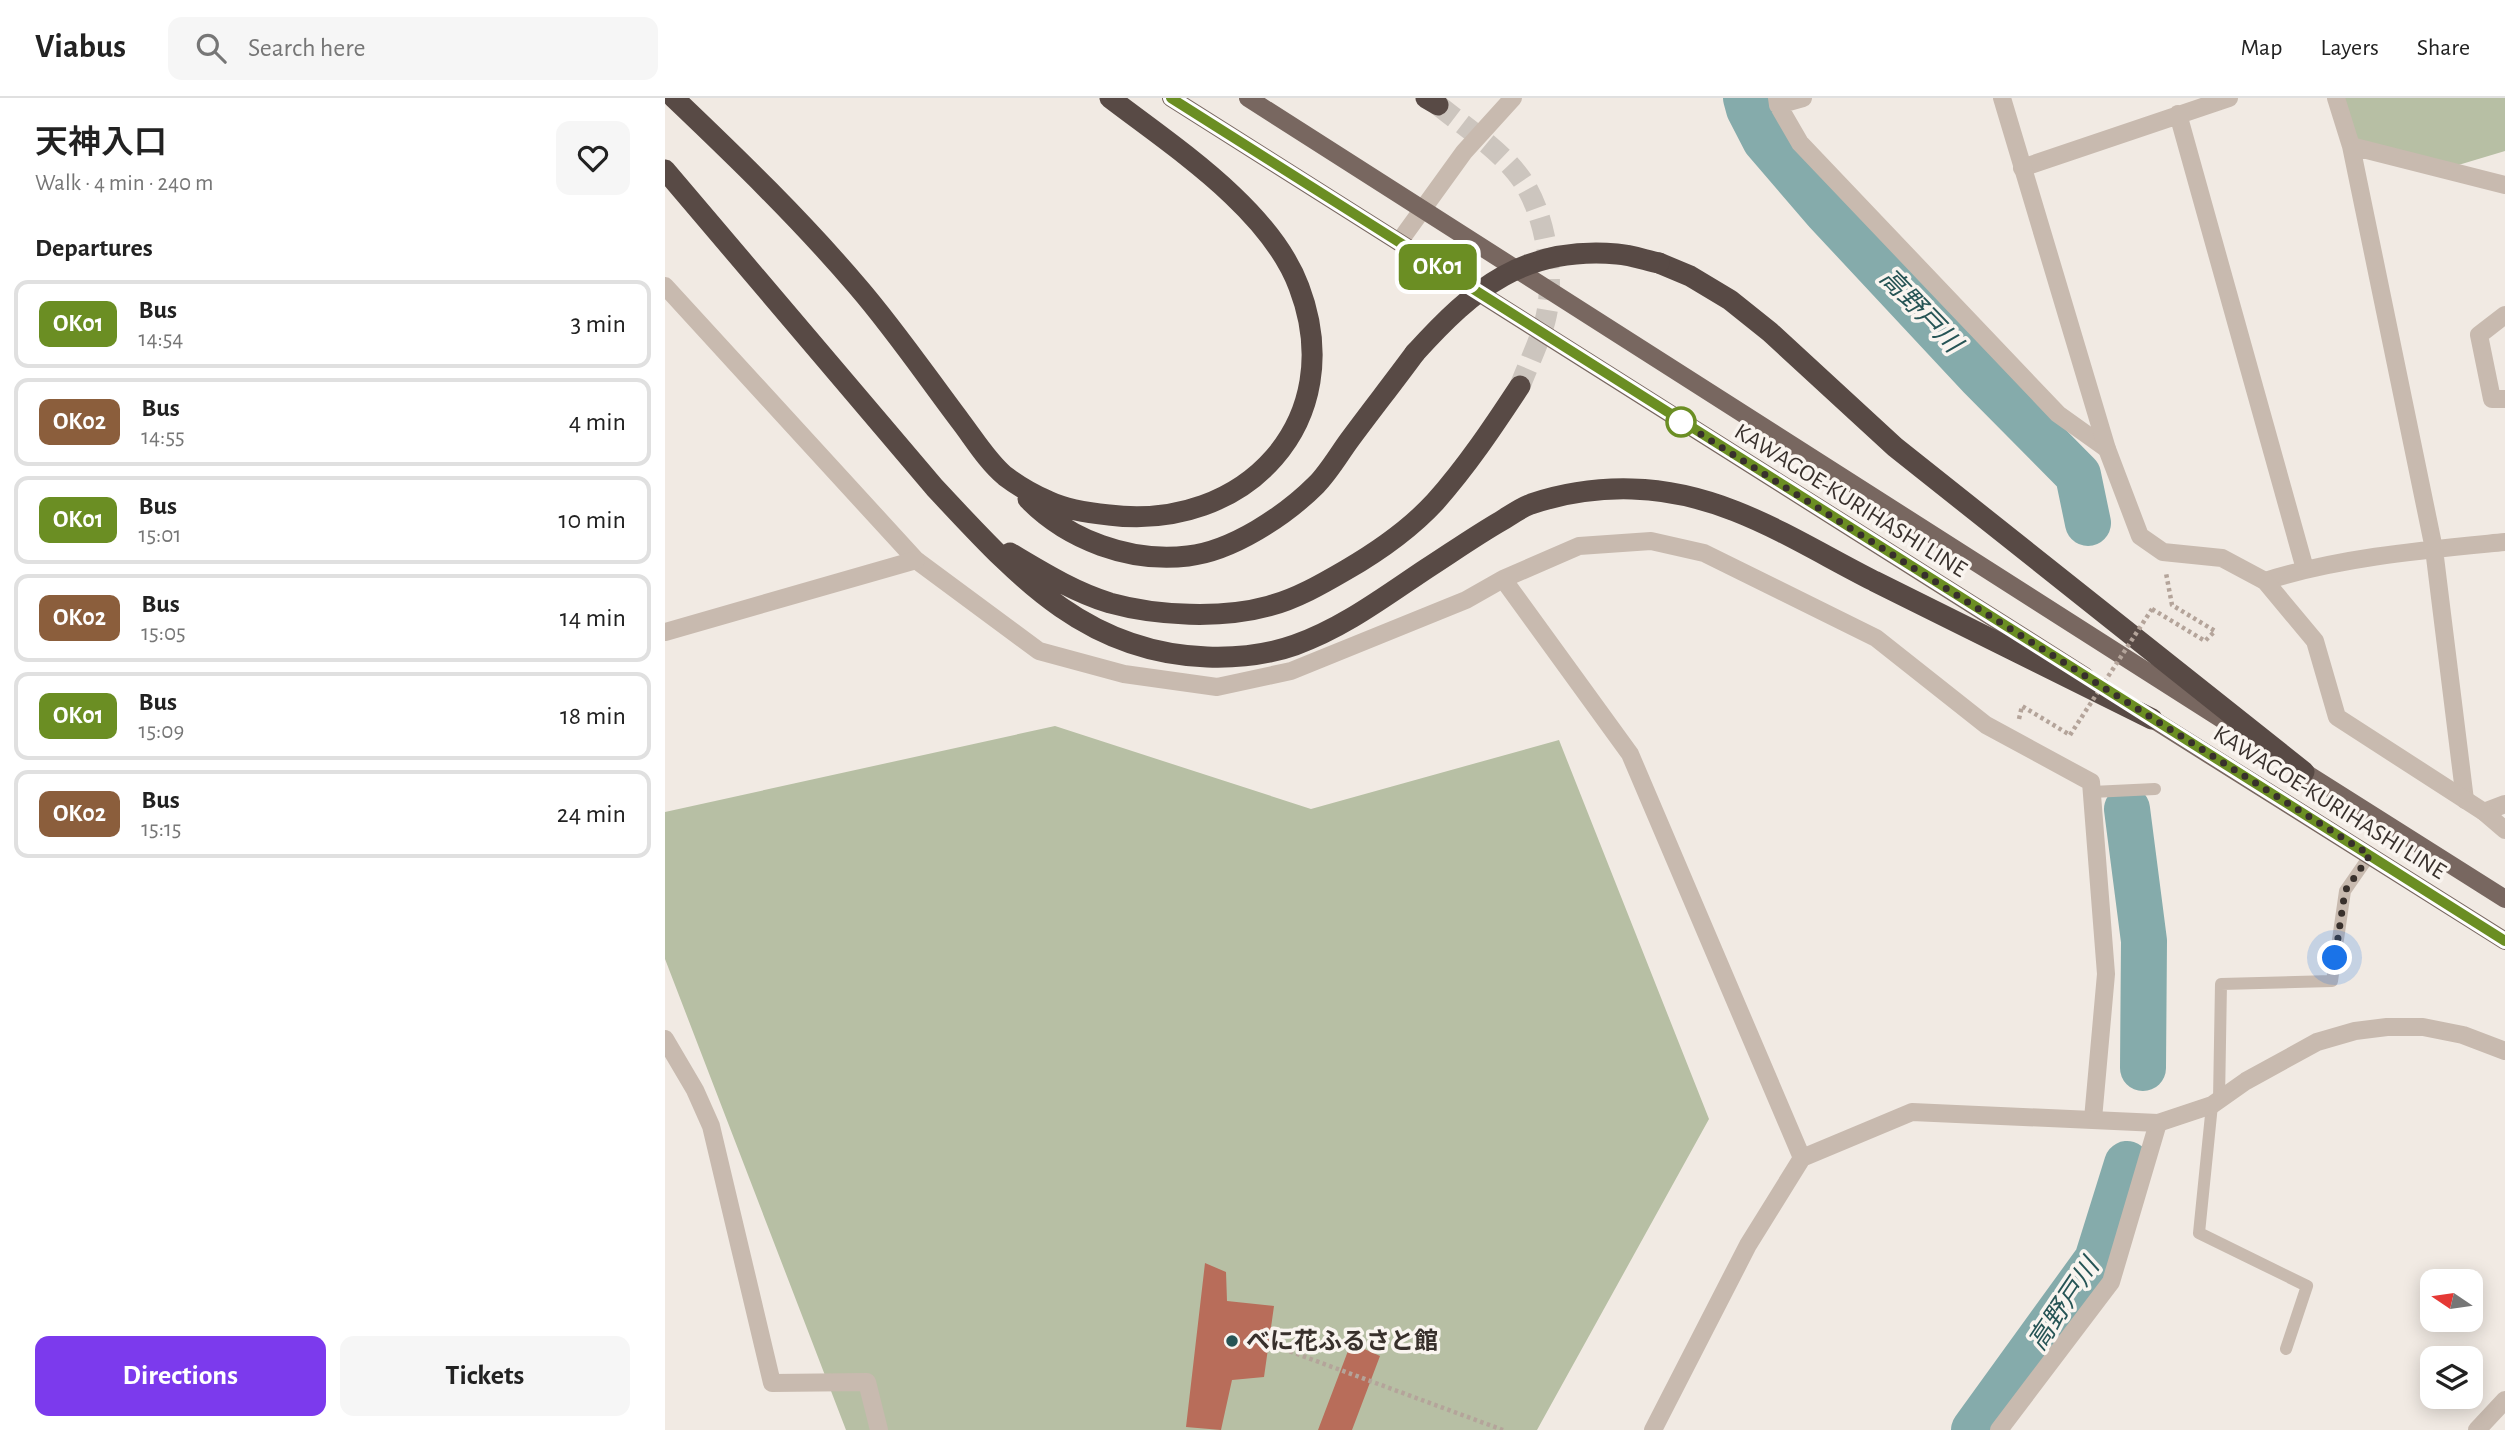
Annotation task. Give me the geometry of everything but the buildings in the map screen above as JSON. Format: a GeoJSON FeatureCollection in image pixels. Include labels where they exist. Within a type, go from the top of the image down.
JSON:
{"type":"FeatureCollection","features":[{"type":"Feature","properties":{"kind":"highway"},"geometry":{"type":"LineString","coordinates":[[674,98],[777,197],[860,289],[1004,475],[1041,513],[1086,540],[1136,556],[1189,556],[1231,543],[1277,518],[1317,484],[1415,353],[1449,315],[1492,281],[1536,261],[1579,252],[1620,254],[1659,263],[1690,276],[1730,300],[1770,332],[1895,447],[2304,772]]}},
{"type":"Feature","properties":{"kind":"highway"},"geometry":{"type":"LineString","coordinates":[[1004,475],[1049,502],[1086,512],[1135,518],[1180,513],[1221,500],[1256,477],[1284,446],[1303,410],[1313,370],[1311,326],[1299,284],[1277,246],[1244,207],[1203,169],[1110,98]]}},
{"type":"Feature","properties":{"kind":"highway"},"geometry":{"type":"LineString","coordinates":[[665,170],[935,488],[980,535],[1031,586],[1075,618],[1123,643],[1179,656],[1239,658],[1294,645],[1354,618],[1480,533],[1528,505],[1581,491],[1635,489],[1693,495],[1753,516],[1862,575],[2152,719]]}},
{"type":"Feature","properties":{"kind":"highway"},"geometry":{"type":"LineString","coordinates":[[665,184],[687,195]]}},
{"type":"Feature","properties":{"kind":"highway"},"geometry":{"type":"LineString","coordinates":[[980,535],[1058,582],[1111,603],[1169,613],[1220,614],[1269,606],[1317,587],[1377,552],[1433,504],[1477,451],[1520,386]]}},
{"type":"Feature","properties":{"kind":"main road","name":"KAWAGOE-KURIHASHI LINE"},"geometry":{"type":"LineString","coordinates":[[1171,98],[2505,942]]}},
{"type":"Feature","properties":{"kind":"main road","name":"KAWAGOE-KURIHASHI LINE"},"geometry":{"type":"LineString","coordinates":[[1248,98],[2505,899]]}},
{"type":"Feature","properties":{"kind":"street"},"geometry":{"type":"LineString","coordinates":[[1399,243],[1464,152],[1513,98]]}},
{"type":"Feature","properties":{"kind":"street"},"geometry":{"type":"LineString","coordinates":[[1803,98],[1777,101],[1800,143],[2058,414],[2107,449]]}},
{"type":"Feature","properties":{"kind":"street"},"geometry":{"type":"LineString","coordinates":[[2002,98],[2107,449],[2140,536],[2162,551],[2222,558],[2265,581],[2315,641],[2337,717],[2484,812],[2505,830]]}},
{"type":"Feature","properties":{"kind":"street"},"geometry":{"type":"LineString","coordinates":[[2022,168],[2229,98]]}},
{"type":"Feature","properties":{"kind":"street"},"geometry":{"type":"LineString","coordinates":[[2336,98],[2351,146],[2434,550],[2465,800]]}},
{"type":"Feature","properties":{"kind":"street"},"geometry":{"type":"LineString","coordinates":[[2178,114],[2305,569]]}},
{"type":"Feature","properties":{"kind":"street"},"geometry":{"type":"LineString","coordinates":[[2351,146],[2505,185]]}},
{"type":"Feature","properties":{"kind":"street"},"geometry":{"type":"LineString","coordinates":[[665,286],[916,560],[1039,651],[1124,674],[1217,687],[1291,671],[1466,600],[1503,579],[1579,546],[1651,541],[1704,553],[1877,638],[1986,725],[2091,782],[2106,974],[2093,1119]]}},
{"type":"Feature","properties":{"kind":"street"},"geometry":{"type":"LineString","coordinates":[[2505,315],[2479,335],[2492,399],[2505,399]]}},
{"type":"Feature","properties":{"kind":"street"},"geometry":{"type":"LineString","coordinates":[[2265,581],[2305,569],[2505,542]]}},
{"type":"Feature","properties":{"kind":"street"},"geometry":{"type":"LineString","coordinates":[[665,632],[916,560]]}},
{"type":"Feature","properties":{"kind":"street"},"geometry":{"type":"LineString","coordinates":[[1503,579],[1630,754],[1802,1158]]}},
{"type":"Feature","properties":{"kind":"street"},"geometry":{"type":"LineString","coordinates":[[2484,812],[2505,804]]}},
{"type":"Feature","properties":{"kind":"street"},"geometry":{"type":"LineString","coordinates":[[1653,1430],[1748,1245],[1802,1158],[1912,1112],[2158,1123],[2216,1102],[2318,1042],[2355,1031],[2387,1027],[2423,1027],[2463,1035],[2505,1051]]}},
{"type":"Feature","properties":{"kind":"street"},"geometry":{"type":"LineString","coordinates":[[665,1039],[695,1090],[711,1126],[772,1383],[867,1382],[879,1430]]}},
{"type":"Feature","properties":{"kind":"street"},"geometry":{"type":"LineString","coordinates":[[1999,1430],[2111,1282],[2158,1123]]}},
{"type":"Feature","properties":{"kind":"street"},"geometry":{"type":"LineString","coordinates":[[2477,1430],[2505,1400]]}},
{"type":"Feature","properties":{"kind":"lane"},"geometry":{"type":"LineString","coordinates":[[2092,792],[2155,789]]}},
{"type":"Feature","properties":{"kind":"lane"},"geometry":{"type":"LineString","coordinates":[[2286,1349],[2307,1286],[2199,1233],[2216,1102],[2221,984],[2332,981],[2345,891],[2370,855]]}},
{"type":"Feature","properties":{"kind":"path"},"geometry":{"type":"LineString","coordinates":[[2028,726],[2019,719],[2022,706],[2070,735],[2151,608],[2205,641],[2215,631],[2172,605],[2162,551]]}},
{"type":"Feature","properties":{"kind":"path"},"geometry":{"type":"LineString","coordinates":[[1270,1344],[1503,1430]]}},
{"type":"Feature","properties":{"kind":"green space"},"geometry":{"type":"Polygon","coordinates":[[[2336,98],[2505,98],[2505,151],[2445,169],[2351,146],[2336,98]]]}},
{"type":"Feature","properties":{"kind":"green space"},"geometry":{"type":"Polygon","coordinates":[[[1055,726],[1311,809],[1559,740],[1709,1119],[1537,1430],[846,1430],[665,959],[665,812],[1055,726]]]}},
{"type":"Feature","properties":{"kind":"waterway","name":"高野戸川"},"geometry":{"type":"LineString","coordinates":[[1746,98],[1765,140],[1826,211],[1980,376],[2078,475],[2088,523]]}},
{"type":"Feature","properties":{"kind":"waterway","name":"高野戸川"},"geometry":{"type":"LineString","coordinates":[[2127,809],[2144,941],[2143,1068]]}},
{"type":"Feature","properties":{"kind":"waterway","name":"高野戸川"},"geometry":{"type":"LineString","coordinates":[[1974,1430],[2097,1260],[2127,1164]]}},
{"type":"Feature","properties":{"kind":"tunnel"},"geometry":{"type":"LineString","coordinates":[[1438,105],[1494,149],[1514,169],[1530,194],[1543,229],[1549,268],[1548,305],[1540,337],[1520,386]]}},
{"type":"Feature","properties":{"kind":"bus line","name":"OK01"},"geometry":{"type":"LineString","coordinates":[[1171,98],[2505,941]]}},
{"type":"Feature","properties":{"kind":"place","name":"べに花ふるさと館"},"geometry":{"type":"Point","coordinates":[1232,1341]}},
{"type":"Feature","properties":{"kind":"route"},"geometry":{"type":"LineString","coordinates":[[1681,422],[1675,418],[2370,855],[2345,891],[2335,958]]}}]}
